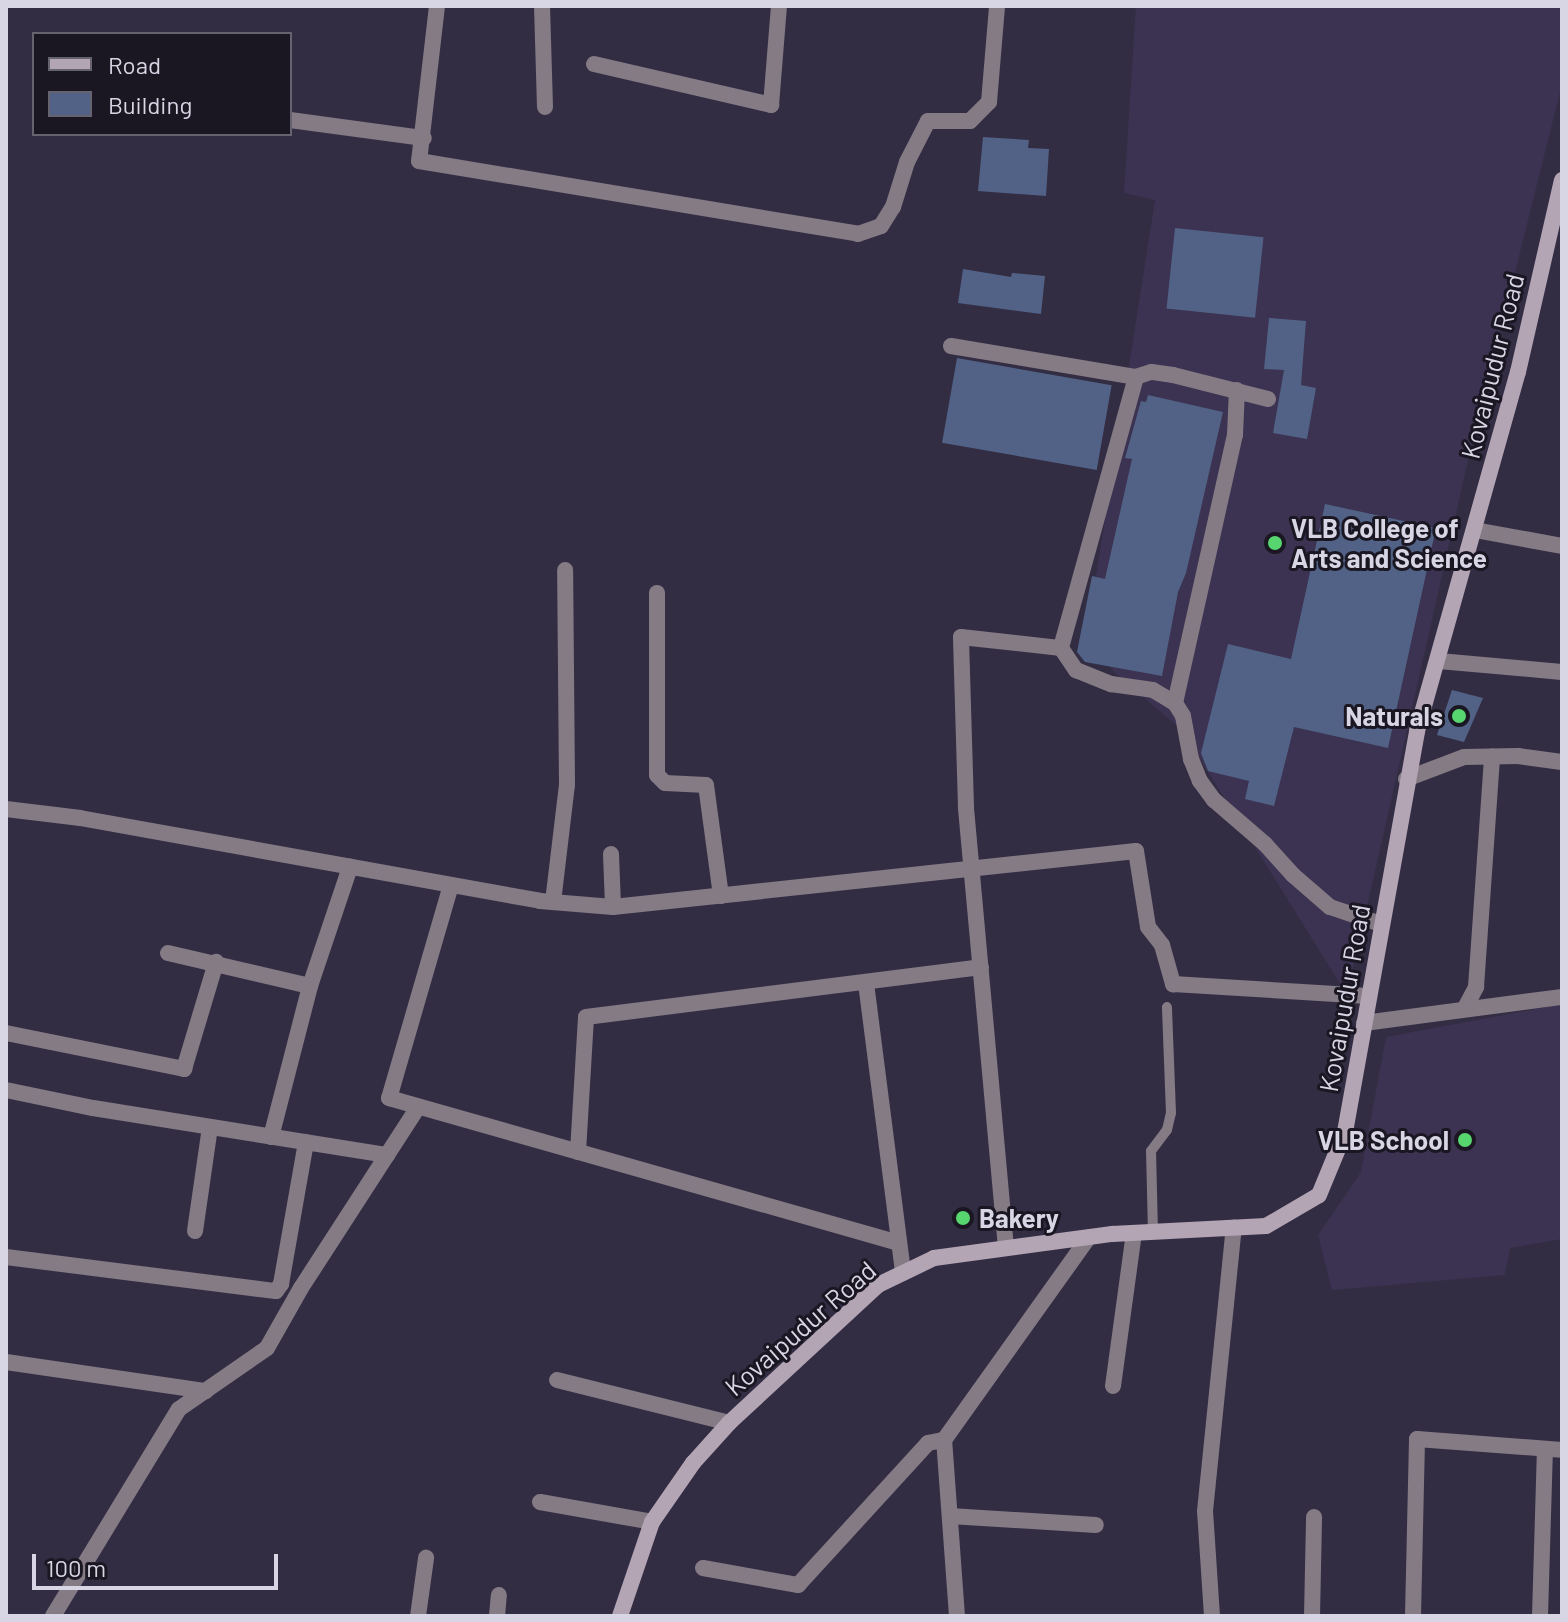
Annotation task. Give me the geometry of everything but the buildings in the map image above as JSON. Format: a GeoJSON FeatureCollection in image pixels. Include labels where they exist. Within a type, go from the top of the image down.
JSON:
{"type":"FeatureCollection","features":[{"type":"Feature","properties":{"kind":"main road","name":"Kovaipudur Road"},"geometry":{"type":"LineString","coordinates":[[620,1616],[652,1522],[693,1463],[729,1423],[878,1285],[934,1258],[1089,1237],[1266,1226],[1319,1195],[1345,1132],[1406,779],[1557,224],[1562,180]]}},
{"type":"Feature","properties":{"kind":"street"},"geometry":{"type":"LineString","coordinates":[[437,6],[419,161],[858,234],[881,226],[893,207],[907,162],[928,121],[970,121],[989,102],[997,6]]}},
{"type":"Feature","properties":{"kind":"street"},"geometry":{"type":"LineString","coordinates":[[542,6],[545,107]]}},
{"type":"Feature","properties":{"kind":"street"},"geometry":{"type":"LineString","coordinates":[[594,64],[771,105],[779,6]]}},
{"type":"Feature","properties":{"kind":"street"},"geometry":{"type":"LineString","coordinates":[[292,120],[424,138]]}},
{"type":"Feature","properties":{"kind":"street"},"geometry":{"type":"LineString","coordinates":[[951,346],[1136,377],[1151,372],[1173,375],[1268,399]]}},
{"type":"Feature","properties":{"kind":"street"},"geometry":{"type":"LineString","coordinates":[[1061,648],[1136,377]]}},
{"type":"Feature","properties":{"kind":"street"},"geometry":{"type":"LineString","coordinates":[[1175,703],[1235,435],[1237,390]]}},
{"type":"Feature","properties":{"kind":"street"},"geometry":{"type":"LineString","coordinates":[[1475,530],[1562,546]]}},
{"type":"Feature","properties":{"kind":"street"},"geometry":{"type":"LineString","coordinates":[[553,902],[567,785],[565,570]]}},
{"type":"Feature","properties":{"kind":"street"},"geometry":{"type":"LineString","coordinates":[[657,593],[657,775],[665,783],[706,785],[721,896]]}},
{"type":"Feature","properties":{"kind":"street"},"geometry":{"type":"LineString","coordinates":[[1006,1248],[972,870],[961,637],[1061,648],[1076,670],[1111,684],[1153,690],[1175,703],[1183,716],[1195,770],[1214,800],[1330,907],[1381,924]]}},
{"type":"Feature","properties":{"kind":"street"},"geometry":{"type":"LineString","coordinates":[[1439,661],[1562,672]]}},
{"type":"Feature","properties":{"kind":"street"},"geometry":{"type":"LineString","coordinates":[[1406,779],[1464,757],[1562,762]]}},
{"type":"Feature","properties":{"kind":"street"},"geometry":{"type":"LineString","coordinates":[[1465,1008],[1476,987],[1492,757]]}},
{"type":"Feature","properties":{"kind":"street"},"geometry":{"type":"LineString","coordinates":[[6,809],[80,818],[553,902],[613,907],[1136,851],[1148,927],[1162,945],[1173,984],[1368,996]]}},
{"type":"Feature","properties":{"kind":"street"},"geometry":{"type":"LineString","coordinates":[[611,854],[613,907]]}},
{"type":"Feature","properties":{"kind":"street"},"geometry":{"type":"LineString","coordinates":[[271,1137],[310,986],[350,867]]}},
{"type":"Feature","properties":{"kind":"street"},"geometry":{"type":"LineString","coordinates":[[451,885],[389,1098],[899,1243]]}},
{"type":"Feature","properties":{"kind":"street"},"geometry":{"type":"LineString","coordinates":[[168,953],[310,986]]}},
{"type":"Feature","properties":{"kind":"street"},"geometry":{"type":"LineString","coordinates":[[6,1033],[184,1069],[216,962]]}},
{"type":"Feature","properties":{"kind":"street"},"geometry":{"type":"LineString","coordinates":[[578,1152],[586,1017],[981,967]]}},
{"type":"Feature","properties":{"kind":"street"},"geometry":{"type":"LineString","coordinates":[[866,983],[903,1273]]}},
{"type":"Feature","properties":{"kind":"street"},"geometry":{"type":"LineString","coordinates":[[1364,1023],[1562,997]]}},
{"type":"Feature","properties":{"kind":"street"},"geometry":{"type":"LineString","coordinates":[[6,1090],[387,1155]]}},
{"type":"Feature","properties":{"kind":"street"},"geometry":{"type":"LineString","coordinates":[[53,1616],[179,1409],[267,1348],[301,1288],[418,1107]]}},
{"type":"Feature","properties":{"kind":"street"},"geometry":{"type":"LineString","coordinates":[[195,1231],[210,1127]]}},
{"type":"Feature","properties":{"kind":"street"},"geometry":{"type":"LineString","coordinates":[[6,1257],[276,1291],[281,1284],[306,1142]]}},
{"type":"Feature","properties":{"kind":"street"},"geometry":{"type":"LineString","coordinates":[[1212,1616],[1205,1511],[1234,1227]]}},
{"type":"Feature","properties":{"kind":"street"},"geometry":{"type":"LineString","coordinates":[[1113,1386],[1134,1233]]}},
{"type":"Feature","properties":{"kind":"street"},"geometry":{"type":"LineString","coordinates":[[957,1616],[944,1440],[1089,1237]]}},
{"type":"Feature","properties":{"kind":"street"},"geometry":{"type":"LineString","coordinates":[[6,1362],[206,1391]]}},
{"type":"Feature","properties":{"kind":"street"},"geometry":{"type":"LineString","coordinates":[[557,1380],[729,1423]]}},
{"type":"Feature","properties":{"kind":"street"},"geometry":{"type":"LineString","coordinates":[[1413,1616],[1417,1439],[1554,1450],[1540,1616]]}},
{"type":"Feature","properties":{"kind":"street"},"geometry":{"type":"LineString","coordinates":[[703,1568],[798,1585],[928,1443],[944,1440]]}},
{"type":"Feature","properties":{"kind":"street"},"geometry":{"type":"LineString","coordinates":[[540,1502],[652,1522]]}},
{"type":"Feature","properties":{"kind":"street"},"geometry":{"type":"LineString","coordinates":[[950,1516],[1096,1525]]}},
{"type":"Feature","properties":{"kind":"street"},"geometry":{"type":"LineString","coordinates":[[1312,1616],[1314,1517]]}},
{"type":"Feature","properties":{"kind":"street"},"geometry":{"type":"LineString","coordinates":[[418,1616],[426,1558]]}},
{"type":"Feature","properties":{"kind":"street"},"geometry":{"type":"LineString","coordinates":[[497,1616],[499,1595]]}},
{"type":"Feature","properties":{"kind":"lane"},"geometry":{"type":"LineString","coordinates":[[1153,1232],[1151,1151],[1167,1130],[1171,1113],[1167,1007]]}},
{"type":"Feature","properties":{"kind":"shaded area","name":"VLB College of Arts and Science"},"geometry":{"type":"Polygon","coordinates":[[[1136,6],[1562,6],[1562,84],[1470,452],[1347,995],[1182,730],[1114,672],[1087,634],[1155,200],[1124,193],[1136,6]]]}},
{"type":"Feature","properties":{"kind":"shaded area","name":"VLB School"},"geometry":{"type":"Polygon","coordinates":[[[1562,1004],[1562,1239],[1510,1248],[1505,1275],[1332,1290],[1318,1235],[1361,1172],[1386,1037],[1562,1004]]]}},
{"type":"Feature","properties":{"kind":"place","name":"VLB College of Arts and Science"},"geometry":{"type":"Point","coordinates":[1275,543]}},
{"type":"Feature","properties":{"kind":"place","name":"Naturals"},"geometry":{"type":"Point","coordinates":[1459,716]}},
{"type":"Feature","properties":{"kind":"place","name":"VLB School"},"geometry":{"type":"Point","coordinates":[1465,1140]}},
{"type":"Feature","properties":{"kind":"place","name":"Bakery"},"geometry":{"type":"Point","coordinates":[963,1218]}}]}
